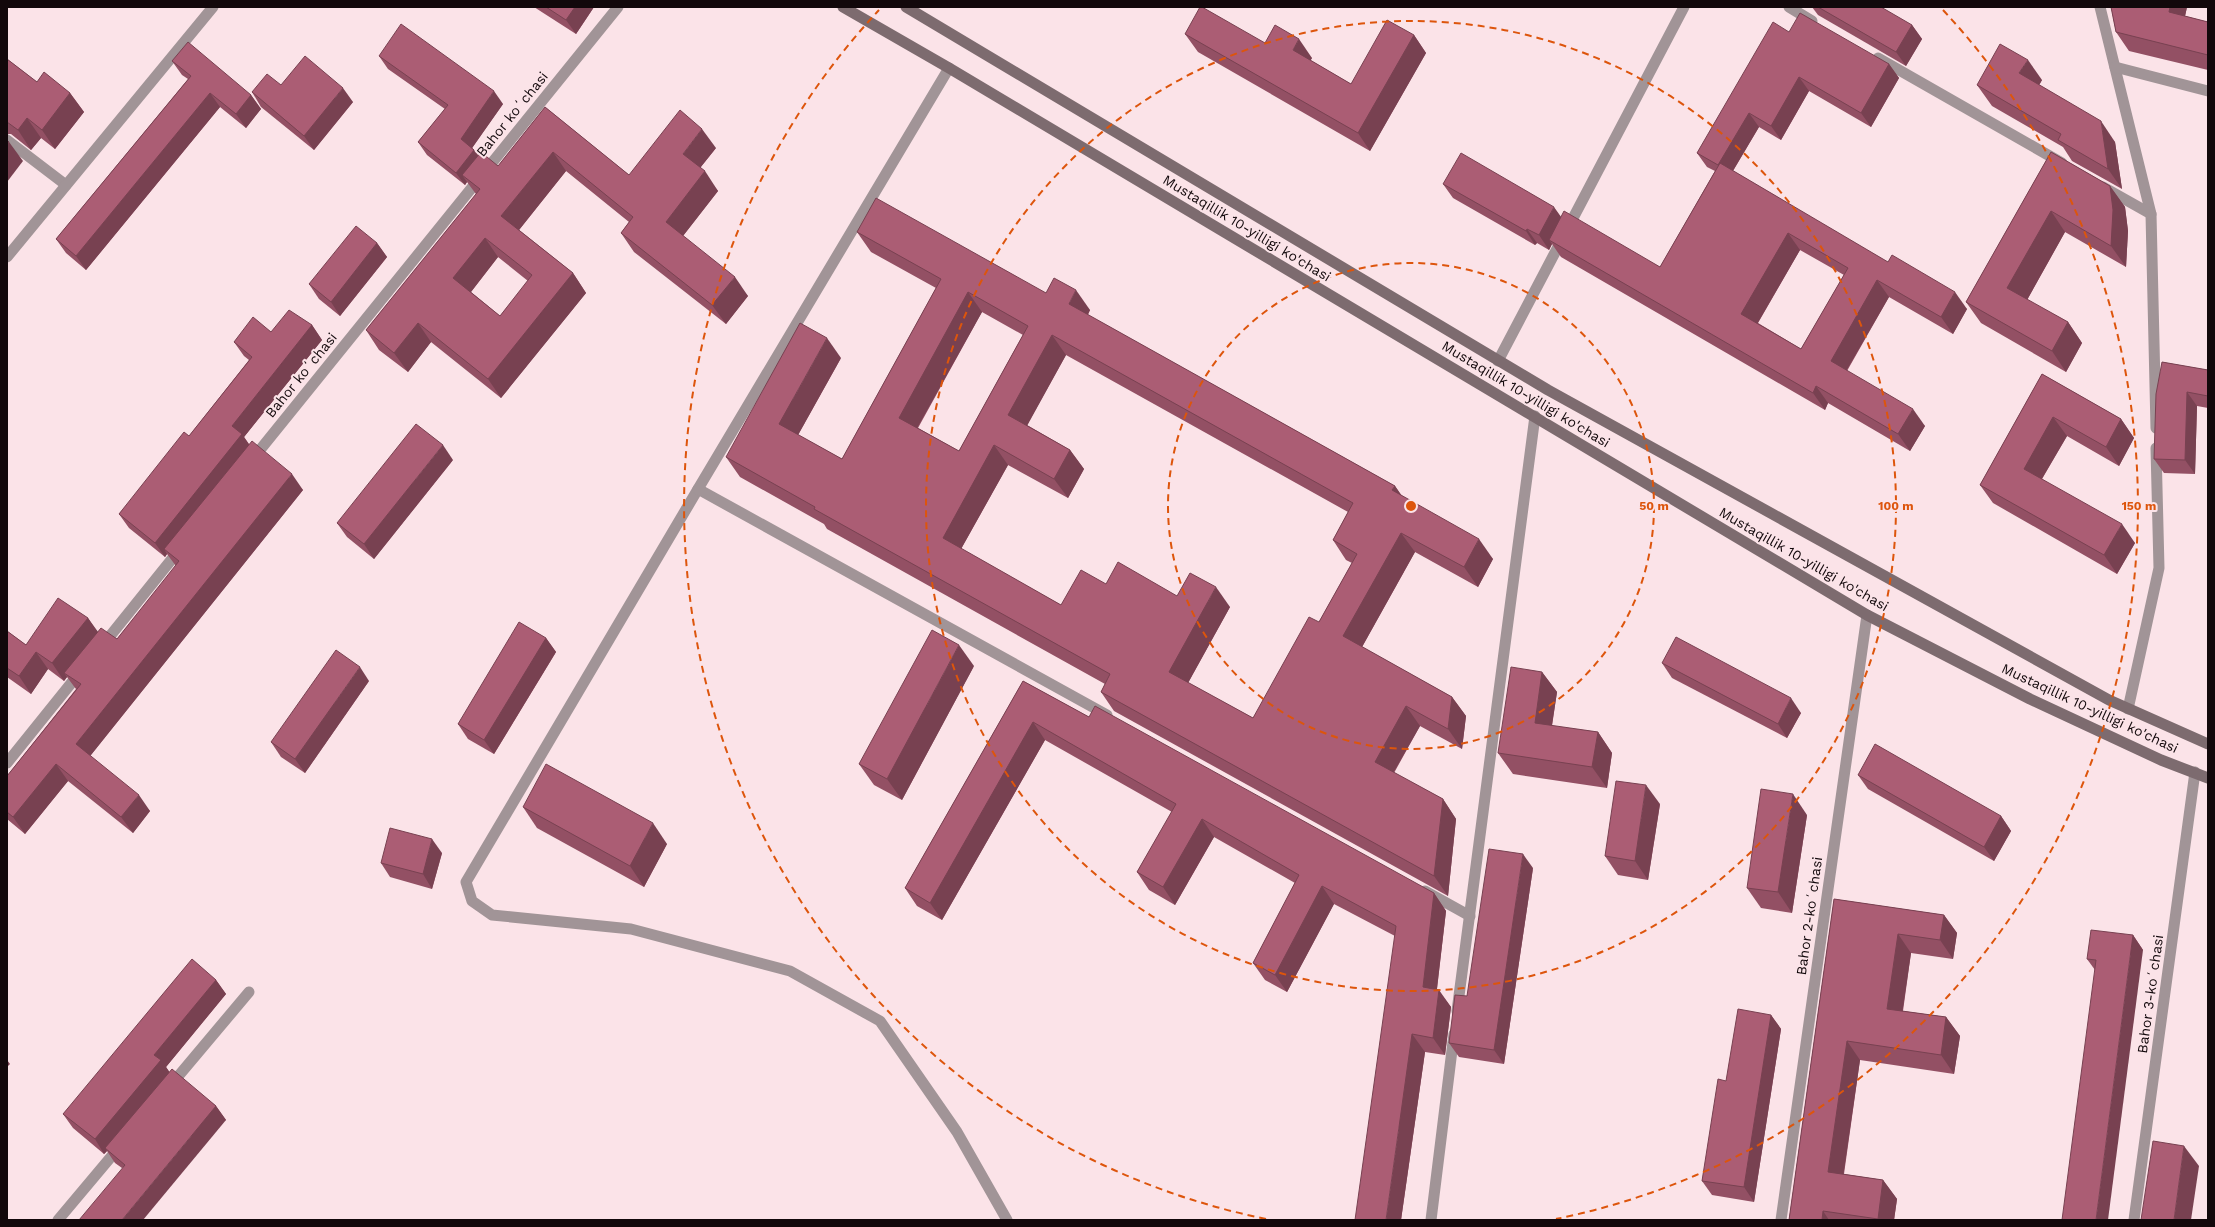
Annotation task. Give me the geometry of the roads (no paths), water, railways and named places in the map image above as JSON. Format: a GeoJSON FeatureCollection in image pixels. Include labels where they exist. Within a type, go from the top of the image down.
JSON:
{"type":"FeatureCollection","features":[{"type":"Feature","properties":{"kind":"main road","name":"Mustaqillik 10-yilligi ko'chasi"},"geometry":{"type":"LineString","coordinates":[[843,7],[949,68],[1867,615],[2030,699],[2161,760],[2208,778]]}},
{"type":"Feature","properties":{"kind":"main road","name":"Mustaqillik 10-yilligi ko'chasi"},"geometry":{"type":"LineString","coordinates":[[906,7],[1498,361],[2109,700],[2208,744]]}},
{"type":"Feature","properties":{"kind":"street"},"geometry":{"type":"LineString","coordinates":[[7,257],[213,7]]}},
{"type":"Feature","properties":{"kind":"street","name":"Bahor koʻchasi"},"geometry":{"type":"LineString","coordinates":[[242,472],[618,7]]}},
{"type":"Feature","properties":{"kind":"street"},"geometry":{"type":"LineString","coordinates":[[1498,361],[1684,7]]}},
{"type":"Feature","properties":{"kind":"street"},"geometry":{"type":"LineString","coordinates":[[1788,7],[1823,26]]}},
{"type":"Feature","properties":{"kind":"street"},"geometry":{"type":"LineString","coordinates":[[2100,7],[2150,214],[2159,568],[2128,709]]}},
{"type":"Feature","properties":{"kind":"street"},"geometry":{"type":"LineString","coordinates":[[1870,54],[2069,167]]}},
{"type":"Feature","properties":{"kind":"street"},"geometry":{"type":"LineString","coordinates":[[949,68],[466,882],[472,901],[492,915],[630,929],[790,971],[880,1021],[956,1132],[1007,1220]]}},
{"type":"Feature","properties":{"kind":"street"},"geometry":{"type":"LineString","coordinates":[[2115,68],[2208,91]]}},
{"type":"Feature","properties":{"kind":"street"},"geometry":{"type":"LineString","coordinates":[[7,140],[66,185]]}},
{"type":"Feature","properties":{"kind":"street"},"geometry":{"type":"LineString","coordinates":[[2096,183],[2150,214]]}},
{"type":"Feature","properties":{"kind":"street"},"geometry":{"type":"LineString","coordinates":[[1430,1220],[1535,416]]}},
{"type":"Feature","properties":{"kind":"street"},"geometry":{"type":"LineString","coordinates":[[698,489],[1115,720]]}},
{"type":"Feature","properties":{"kind":"street"},"geometry":{"type":"LineString","coordinates":[[7,763],[187,540]]}},
{"type":"Feature","properties":{"kind":"street","name":"Bahor 2-koʻchasi"},"geometry":{"type":"LineString","coordinates":[[1781,1220],[1867,615]]}},
{"type":"Feature","properties":{"kind":"street","name":"Bahor 3-koʻchasi"},"geometry":{"type":"LineString","coordinates":[[2134,1220],[2195,772]]}},
{"type":"Feature","properties":{"kind":"street"},"geometry":{"type":"LineString","coordinates":[[1414,885],[1470,916]]}},
{"type":"Feature","properties":{"kind":"street"},"geometry":{"type":"LineString","coordinates":[[164,1094],[249,992]]}},
{"type":"Feature","properties":{"kind":"street"},"geometry":{"type":"LineString","coordinates":[[58,1220],[128,1136]]}}]}
